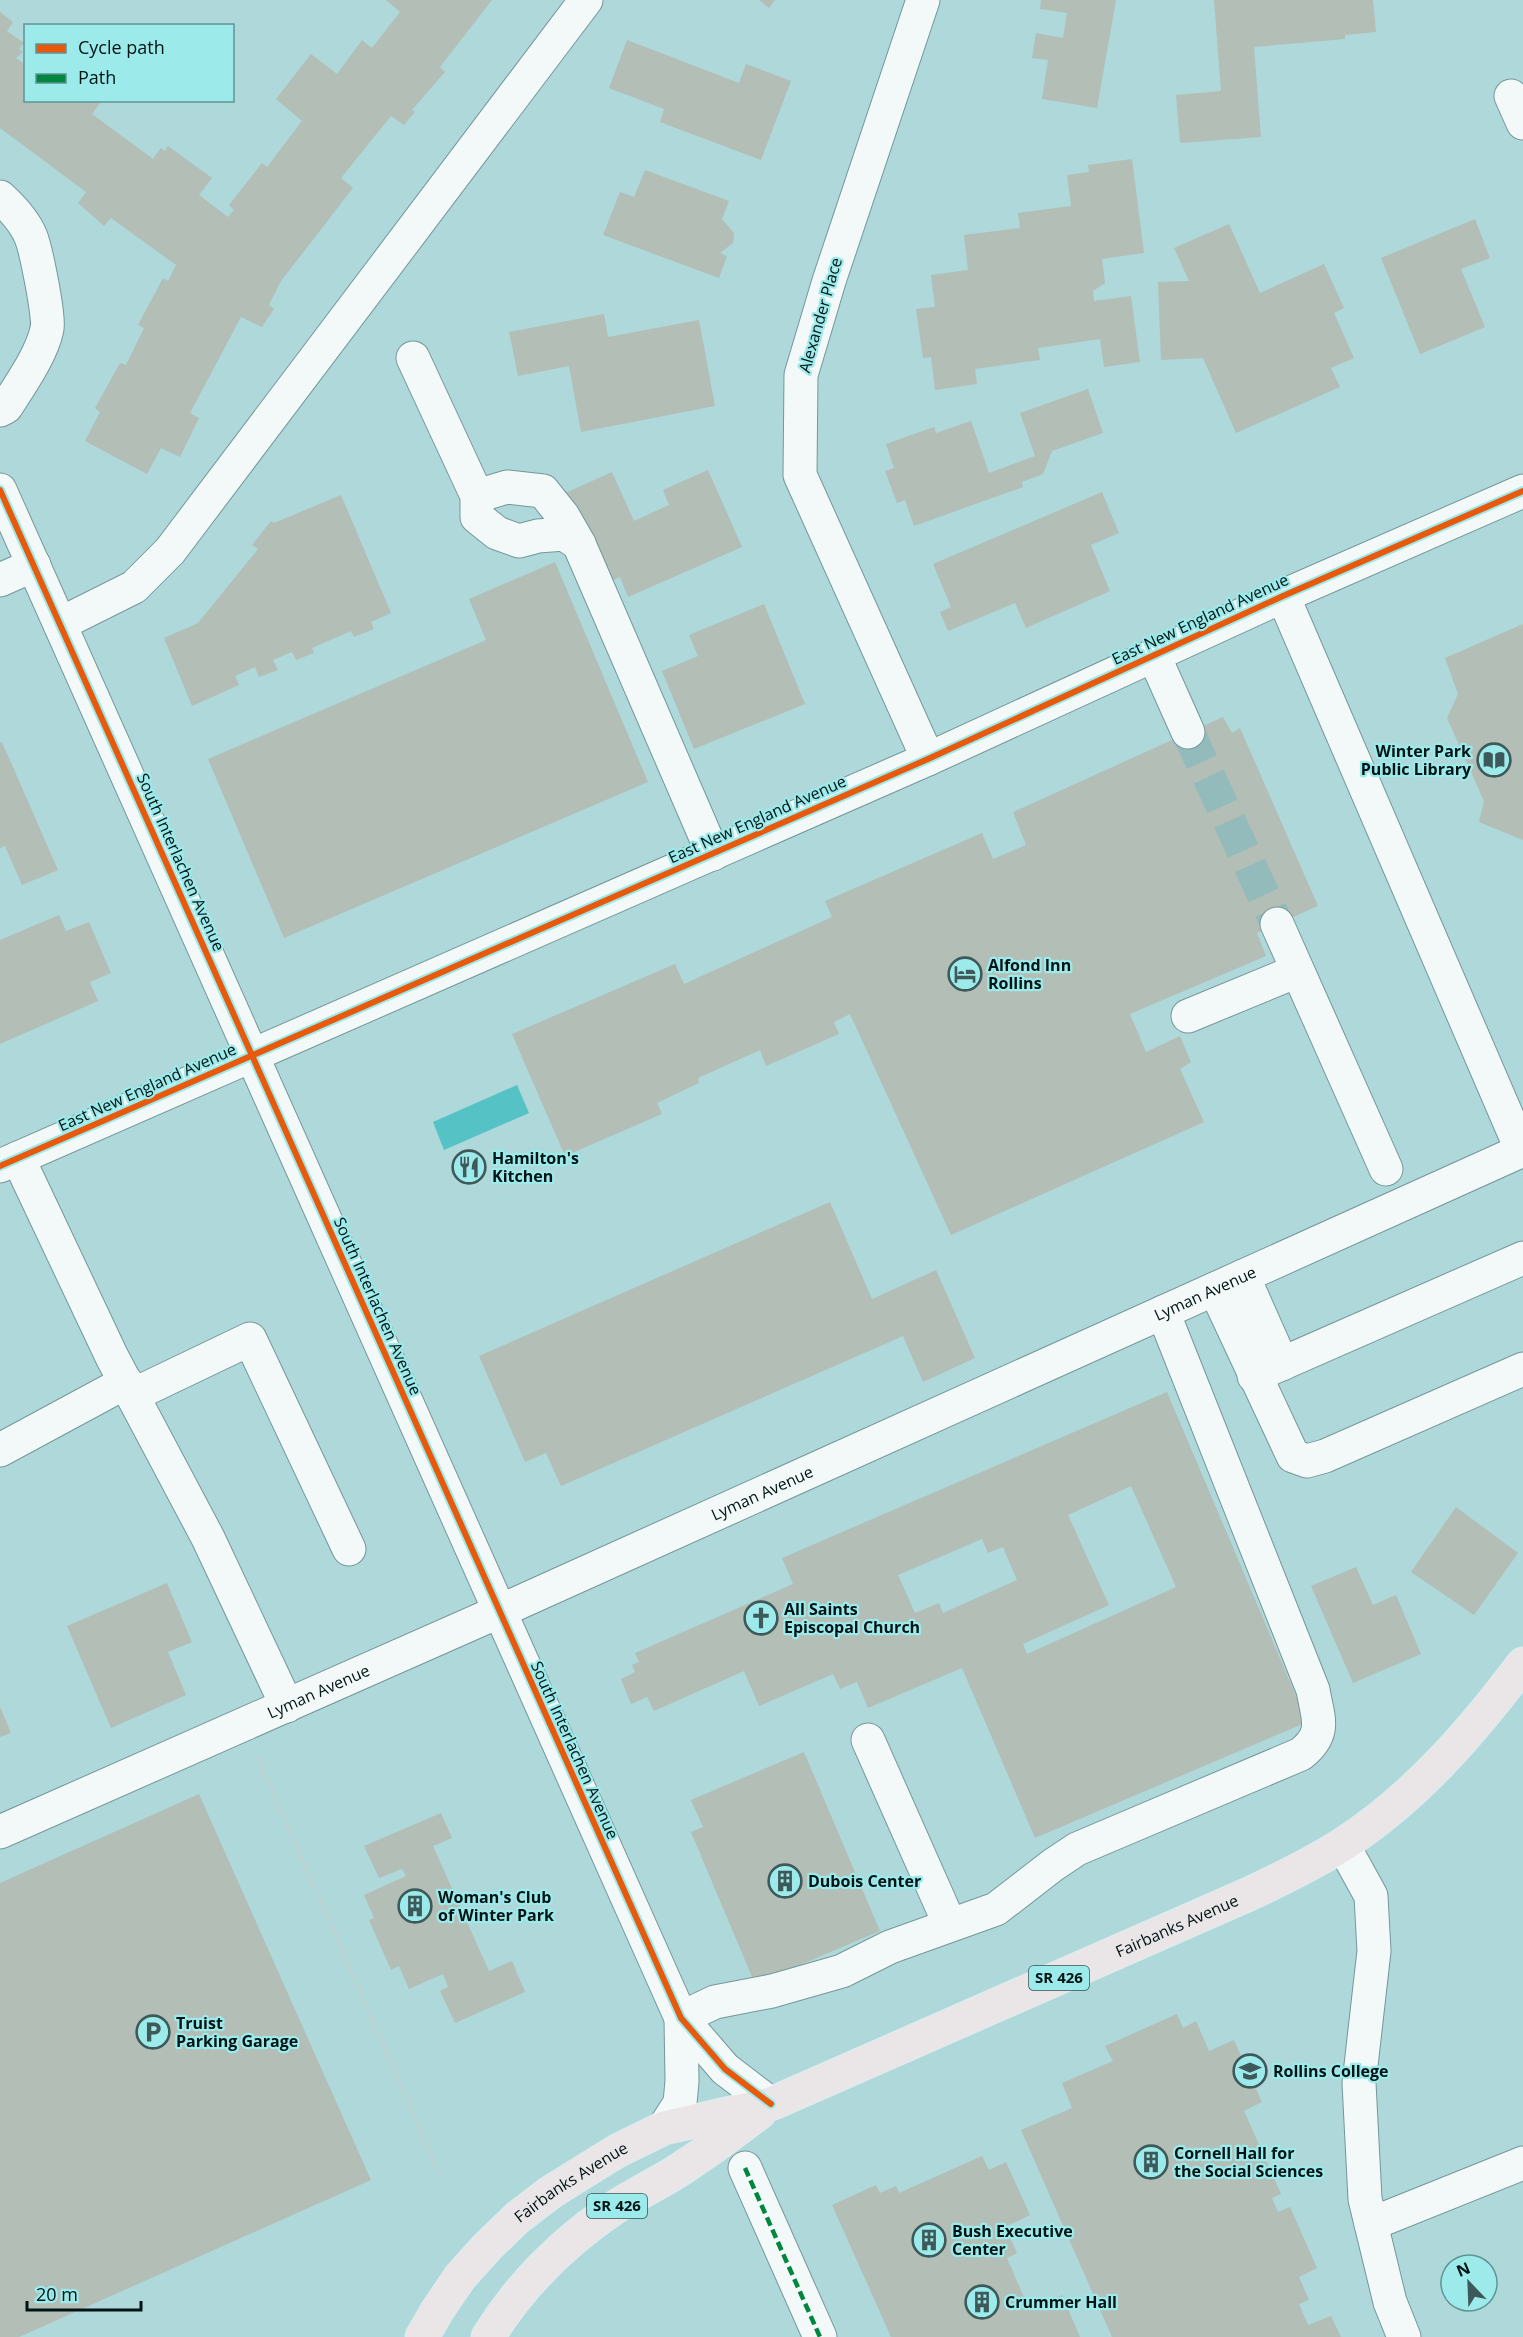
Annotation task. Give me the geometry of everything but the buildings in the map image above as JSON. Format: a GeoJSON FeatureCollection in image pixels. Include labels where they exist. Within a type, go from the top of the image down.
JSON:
{"type":"FeatureCollection","features":[{"type":"Feature","properties":{"kind":"main road","name":"Fairbanks Avenue"},"geometry":{"type":"LineString","coordinates":[[422,2337],[460,2277],[517,2218],[551,2192],[617,2151],[664,2128],[771,2104],[1249,1894],[1343,1845],[1404,1799],[1452,1752],[1523,1664]]}},
{"type":"Feature","properties":{"kind":"main road","name":"Fairbanks Avenue"},"geometry":{"type":"LineString","coordinates":[[492,2335],[546,2264],[582,2232],[617,2206],[687,2166],[771,2104]]}},
{"type":"Feature","properties":{"kind":"street"},"geometry":{"type":"LineString","coordinates":[[60,624],[134,587],[170,551],[586,0]]}},
{"type":"Feature","properties":{"kind":"street","name":"Alexander Place"},"geometry":{"type":"LineString","coordinates":[[923,0],[829,280],[801,375],[800,474],[928,759]]}},
{"type":"Feature","properties":{"kind":"street"},"geometry":{"type":"LineString","coordinates":[[0,197],[12,208],[31,237],[42,282],[48,328],[30,369],[6,407],[0,410]]}},
{"type":"Feature","properties":{"kind":"street"},"geometry":{"type":"LineString","coordinates":[[413,358],[477,496],[477,517],[497,533],[519,541],[538,536],[564,534],[579,544]]}},
{"type":"Feature","properties":{"kind":"street"},"geometry":{"type":"LineString","coordinates":[[477,496],[507,486],[543,491],[563,516],[579,544],[713,854]]}},
{"type":"Feature","properties":{"kind":"street","name":"South Interlachen Avenue"},"geometry":{"type":"LineString","coordinates":[[0,490],[253,1055],[498,1612],[681,2018],[725,2068],[771,2104]]}},
{"type":"Feature","properties":{"kind":"street","name":"East New England Avenue"},"geometry":{"type":"LineString","coordinates":[[9,1162],[928,759],[1283,596],[1523,491]]}},
{"type":"Feature","properties":{"kind":"street"},"geometry":{"type":"LineString","coordinates":[[0,580],[34,565]]}},
{"type":"Feature","properties":{"kind":"street"},"geometry":{"type":"LineString","coordinates":[[1283,596],[1522,1150]]}},
{"type":"Feature","properties":{"kind":"street"},"geometry":{"type":"LineString","coordinates":[[1154,656],[1188,732]]}},
{"type":"Feature","properties":{"kind":"street"},"geometry":{"type":"LineString","coordinates":[[1277,924],[1386,1169]]}},
{"type":"Feature","properties":{"kind":"street"},"geometry":{"type":"LineString","coordinates":[[1188,1017],[1297,971]]}},
{"type":"Feature","properties":{"kind":"street","name":"Lyman Avenue"},"geometry":{"type":"LineString","coordinates":[[0,1832],[498,1612],[1522,1150]]}},
{"type":"Feature","properties":{"kind":"street"},"geometry":{"type":"LineString","coordinates":[[9,1162],[208,1538],[286,1706]]}},
{"type":"Feature","properties":{"kind":"street"},"geometry":{"type":"LineString","coordinates":[[1268,1370],[1523,1258]]}},
{"type":"Feature","properties":{"kind":"street"},"geometry":{"type":"LineString","coordinates":[[1229,1282],[1268,1370],[1293,1456],[1308,1461],[1336,1451],[1523,1369]]}},
{"type":"Feature","properties":{"kind":"street"},"geometry":{"type":"LineString","coordinates":[[681,2018],[715,2002],[772,1991],[843,1971],[890,1947],[996,1909],[1077,1849],[1301,1754],[1313,1744],[1320,1726],[1313,1690],[1163,1312]]}},
{"type":"Feature","properties":{"kind":"street"},"geometry":{"type":"LineString","coordinates":[[0,1450],[129,1389],[250,1339],[349,1549]]}},
{"type":"Feature","properties":{"kind":"street"},"geometry":{"type":"LineString","coordinates":[[868,1740],[950,1925]]}},
{"type":"Feature","properties":{"kind":"street"},"geometry":{"type":"LineString","coordinates":[[1343,1845],[1371,1896],[1374,1951],[1359,2083],[1365,2199],[1390,2302],[1404,2337]]}},
{"type":"Feature","properties":{"kind":"street","name":"South Interlachen Avenue"},"geometry":{"type":"LineString","coordinates":[[664,2128],[680,2103],[681,2018]]}},
{"type":"Feature","properties":{"kind":"street"},"geometry":{"type":"LineString","coordinates":[[1371,2224],[1523,2163]]}},
{"type":"Feature","properties":{"kind":"street"},"geometry":{"type":"LineString","coordinates":[[746,2168],[820,2337]]}},
{"type":"Feature","properties":{"kind":"path"},"geometry":{"type":"LineString","coordinates":[[243,1725],[440,2173]]}},
{"type":"Feature","properties":{"kind":"water"},"geometry":{"type":"Polygon","coordinates":[[[517,1085],[529,1113],[444,1150],[433,1122],[517,1085]]]}},
{"type":"Feature","properties":{"kind":"tunnel"},"geometry":{"type":"LineString","coordinates":[[1188,732],[1277,924]]}},
{"type":"Feature","properties":{"kind":"marked path"},"geometry":{"type":"LineString","coordinates":[[745,2168],[820,2337]]}},
{"type":"Feature","properties":{"kind":"cycle path"},"geometry":{"type":"LineString","coordinates":[[0,490],[681,2018],[725,2069],[771,2104]]}},
{"type":"Feature","properties":{"kind":"cycle path"},"geometry":{"type":"LineString","coordinates":[[0,1166],[928,759],[1283,596],[1523,491]]}},
{"type":"Feature","properties":{"kind":"place","name":"Winter Park Public Library"},"geometry":{"type":"Point","coordinates":[1494,760]}},
{"type":"Feature","properties":{"kind":"place","name":"Alfond Inn Rollins"},"geometry":{"type":"Point","coordinates":[965,974]}},
{"type":"Feature","properties":{"kind":"place","name":"Hamilton's Kitchen"},"geometry":{"type":"Point","coordinates":[469,1167]}},
{"type":"Feature","properties":{"kind":"place","name":"All Saints Episcopal Church"},"geometry":{"type":"Point","coordinates":[761,1618]}},
{"type":"Feature","properties":{"kind":"place","name":"Dubois Center"},"geometry":{"type":"Point","coordinates":[785,1881]}},
{"type":"Feature","properties":{"kind":"place","name":"Woman's Club of Winter Park"},"geometry":{"type":"Point","coordinates":[415,1906]}},
{"type":"Feature","properties":{"kind":"place","name":"Truist Parking Garage"},"geometry":{"type":"Point","coordinates":[153,2032]}},
{"type":"Feature","properties":{"kind":"place","name":"Rollins College"},"geometry":{"type":"Point","coordinates":[1250,2071]}},
{"type":"Feature","properties":{"kind":"place","name":"Cornell Hall for the Social Sciences"},"geometry":{"type":"Point","coordinates":[1151,2162]}},
{"type":"Feature","properties":{"kind":"place","name":"Bush Executive Center"},"geometry":{"type":"Point","coordinates":[929,2240]}},
{"type":"Feature","properties":{"kind":"place","name":"Crummer Hall"},"geometry":{"type":"Point","coordinates":[982,2302]}}]}
